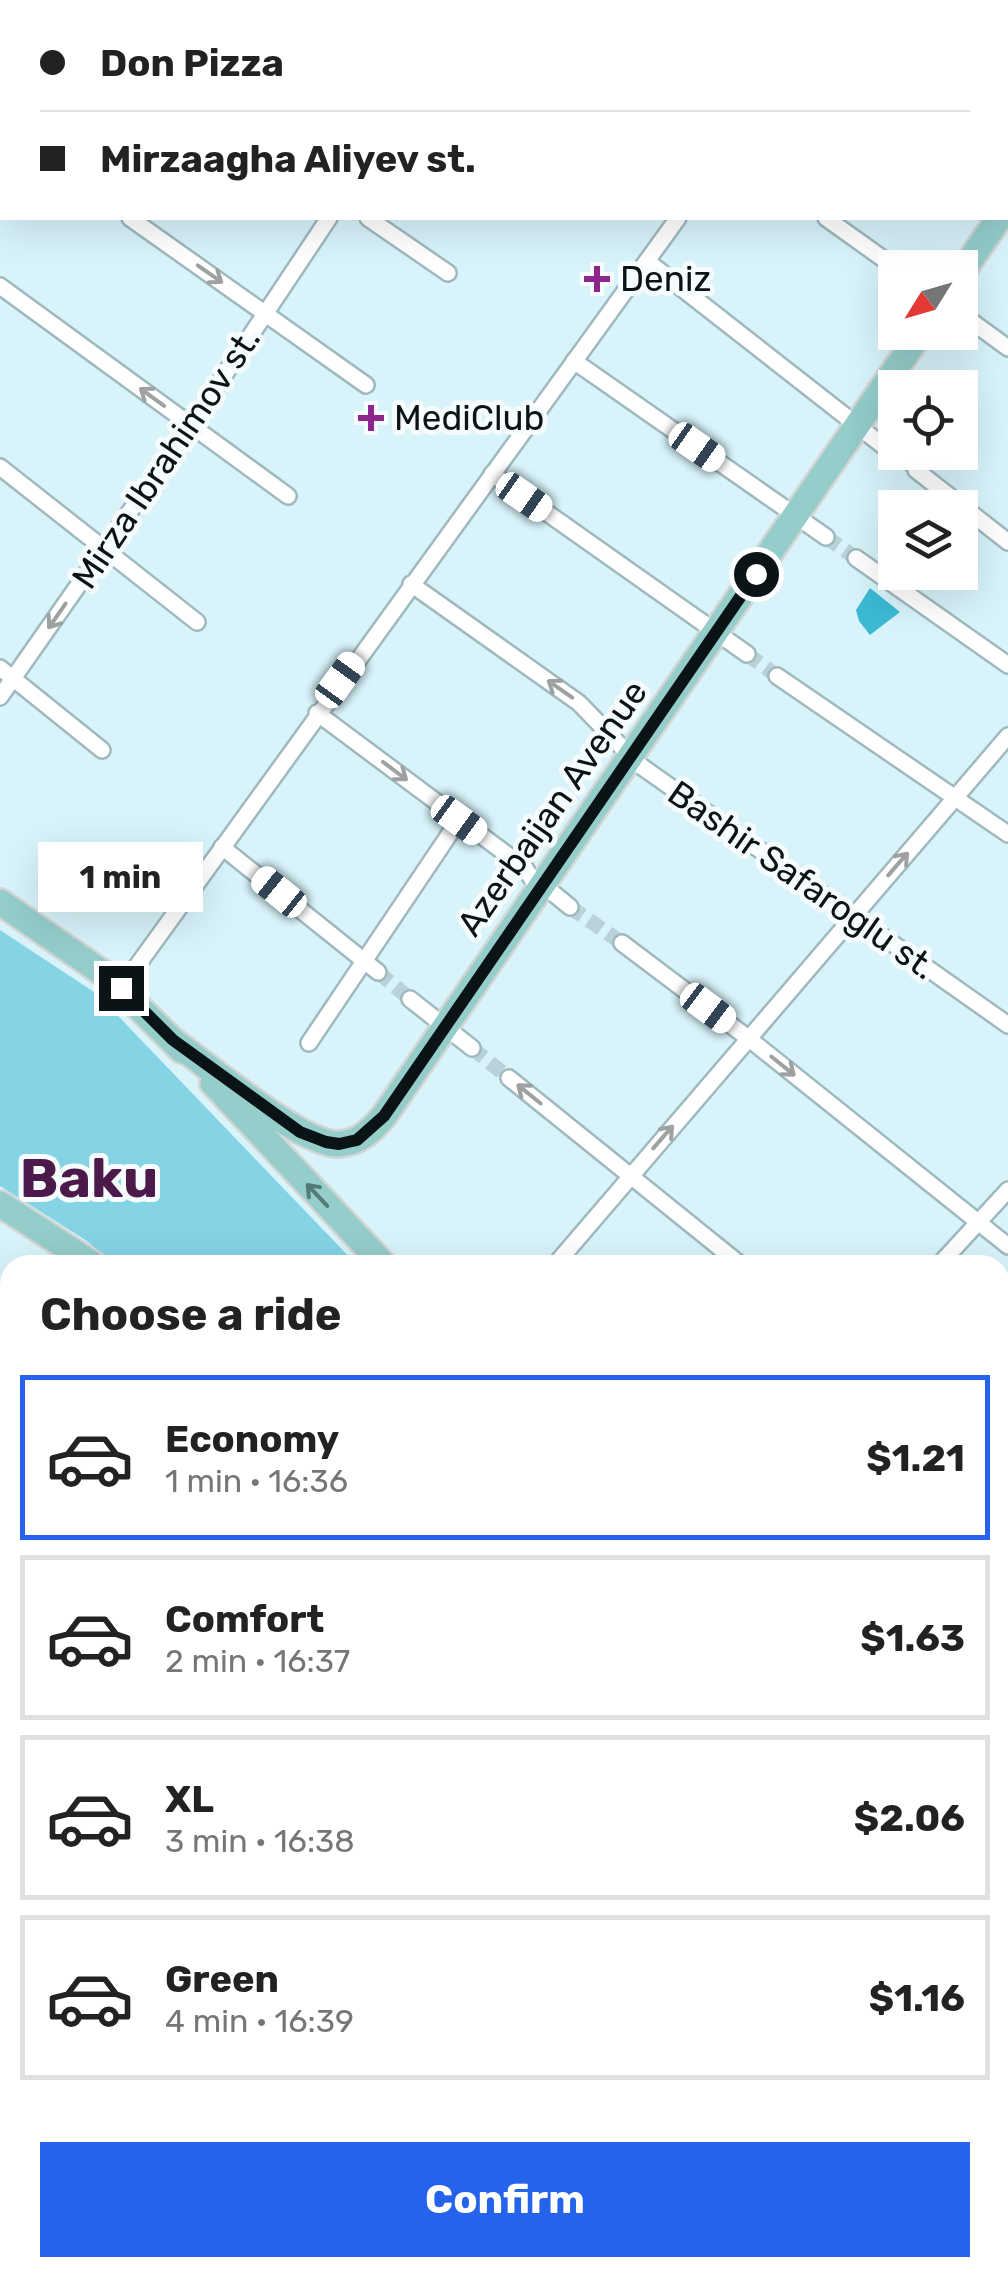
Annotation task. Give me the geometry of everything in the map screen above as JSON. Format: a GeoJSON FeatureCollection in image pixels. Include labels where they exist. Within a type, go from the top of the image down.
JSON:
{"type":"FeatureCollection","features":[{"type":"Feature","properties":{"kind":"main road"},"geometry":{"type":"LineString","coordinates":[[977,250],[998,220]]}},
{"type":"Feature","properties":{"kind":"main road","name":"Azerbaijan Avenue"},"geometry":{"type":"LineString","coordinates":[[173,1040],[300,1132],[326,1142],[357,1140],[384,1116],[909,350]]}},
{"type":"Feature","properties":{"kind":"main road"},"geometry":{"type":"LineString","coordinates":[[0,902],[121,988],[375,1255]]}},
{"type":"Feature","properties":{"kind":"main road"},"geometry":{"type":"LineString","coordinates":[[0,1207],[60,1255]]}},
{"type":"Feature","properties":{"kind":"main road"},"geometry":{"type":"LineString","coordinates":[[0,1207],[78,1255]]}},
{"type":"Feature","properties":{"kind":"street"},"geometry":{"type":"LineString","coordinates":[[133,220],[366,385]]}},
{"type":"Feature","properties":{"kind":"street","name":"Mirza Ibrahimov st."},"geometry":{"type":"LineString","coordinates":[[0,697],[7,673],[104,548],[328,220]]}},
{"type":"Feature","properties":{"kind":"street"},"geometry":{"type":"LineString","coordinates":[[371,220],[448,273]]}},
{"type":"Feature","properties":{"kind":"street"},"geometry":{"type":"LineString","coordinates":[[121,988],[677,220]]}},
{"type":"Feature","properties":{"kind":"street"},"geometry":{"type":"LineString","coordinates":[[829,220],[878,255]]}},
{"type":"Feature","properties":{"kind":"street"},"geometry":{"type":"LineString","coordinates":[[647,261],[878,442]]}},
{"type":"Feature","properties":{"kind":"street"},"geometry":{"type":"LineString","coordinates":[[0,286],[288,496]]}},
{"type":"Feature","properties":{"kind":"street"},"geometry":{"type":"LineString","coordinates":[[978,326],[1008,348]]}},
{"type":"Feature","properties":{"kind":"street"},"geometry":{"type":"LineString","coordinates":[[574,361],[826,537]]}},
{"type":"Feature","properties":{"kind":"street"},"geometry":{"type":"LineString","coordinates":[[0,467],[197,622]]}},
{"type":"Feature","properties":{"kind":"street"},"geometry":{"type":"LineString","coordinates":[[916,470],[1008,542]]}},
{"type":"Feature","properties":{"kind":"street"},"geometry":{"type":"LineString","coordinates":[[492,474],[747,654]]}},
{"type":"Feature","properties":{"kind":"street"},"geometry":{"type":"LineString","coordinates":[[856,558],[1008,664]]}},
{"type":"Feature","properties":{"kind":"street","name":"Bashir Safaroglu st."},"geometry":{"type":"LineString","coordinates":[[411,584],[580,703],[630,757],[1008,1025]]}},
{"type":"Feature","properties":{"kind":"street"},"geometry":{"type":"LineString","coordinates":[[7,673],[102,750]]}},
{"type":"Feature","properties":{"kind":"street"},"geometry":{"type":"LineString","coordinates":[[777,676],[1008,834]]}},
{"type":"Feature","properties":{"kind":"street"},"geometry":{"type":"LineString","coordinates":[[317,713],[530,872],[535,894]]}},
{"type":"Feature","properties":{"kind":"street"},"geometry":{"type":"LineString","coordinates":[[563,1255],[1008,736]]}},
{"type":"Feature","properties":{"kind":"street"},"geometry":{"type":"LineString","coordinates":[[309,1043],[371,967],[459,820]]}},
{"type":"Feature","properties":{"kind":"street"},"geometry":{"type":"LineString","coordinates":[[222,847],[371,967]]}},
{"type":"Feature","properties":{"kind":"street"},"geometry":{"type":"LineString","coordinates":[[550,872],[548,889],[570,906]]}},
{"type":"Feature","properties":{"kind":"street"},"geometry":{"type":"LineString","coordinates":[[622,943],[748,1038],[1008,1246]]}},
{"type":"Feature","properties":{"kind":"street"},"geometry":{"type":"LineString","coordinates":[[410,998],[472,1048]]}},
{"type":"Feature","properties":{"kind":"street"},"geometry":{"type":"LineString","coordinates":[[509,1078],[729,1255]]}},
{"type":"Feature","properties":{"kind":"street"},"geometry":{"type":"LineString","coordinates":[[948,1255],[1008,1190]]}},
{"type":"Feature","properties":{"kind":"shaded area"},"geometry":{"type":"Polygon","coordinates":[[[870,588],[900,612],[870,635],[856,610],[870,588]]]}},
{"type":"Feature","properties":{"kind":"shaded area"},"geometry":{"type":"Polygon","coordinates":[[[0,930],[97,994],[347,1255],[103,1255],[0,1186],[0,930]]]}},
{"type":"Feature","properties":{"kind":"tunnel"},"geometry":{"type":"LineString","coordinates":[[826,537],[856,558]]}},
{"type":"Feature","properties":{"kind":"tunnel"},"geometry":{"type":"LineString","coordinates":[[747,654],[777,676]]}},
{"type":"Feature","properties":{"kind":"tunnel"},"geometry":{"type":"LineString","coordinates":[[570,907],[622,943]]}},
{"type":"Feature","properties":{"kind":"tunnel"},"geometry":{"type":"LineString","coordinates":[[378,972],[410,999]]}},
{"type":"Feature","properties":{"kind":"tunnel"},"geometry":{"type":"LineString","coordinates":[[472,1048],[509,1078]]}},
{"type":"Feature","properties":{"kind":"place","name":"Deniz"},"geometry":{"type":"Point","coordinates":[597,279]}},
{"type":"Feature","properties":{"kind":"place","name":"MediClub"},"geometry":{"type":"Point","coordinates":[371,418]}},
{"type":"Feature","properties":{"kind":"district","name":"Baku"},"geometry":{"type":"Point","coordinates":[89,1178]}},
{"type":"Feature","properties":{"kind":"route"},"geometry":{"type":"LineString","coordinates":[[121,988],[173,1040],[300,1132],[339,1144],[357,1140],[384,1116],[756,574]]}}]}
